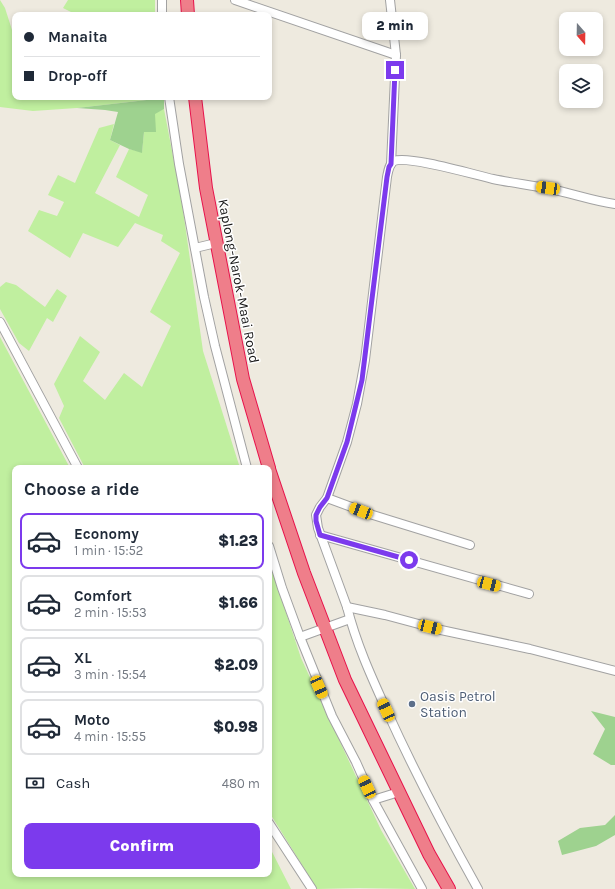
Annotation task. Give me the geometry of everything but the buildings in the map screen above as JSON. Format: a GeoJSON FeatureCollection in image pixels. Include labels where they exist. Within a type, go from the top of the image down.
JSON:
{"type":"FeatureCollection","features":[{"type":"Feature","properties":{"kind":"highway"},"geometry":{"type":"LineString","coordinates":[[187,0],[188,12]]}},
{"type":"Feature","properties":{"kind":"highway","name":"Kaplong-Narok-Maai Road"},"geometry":{"type":"LineString","coordinates":[[195,100],[206,188],[243,379],[268,465]]}},
{"type":"Feature","properties":{"kind":"highway","name":"Kaplong-Narok-Maai Road"},"geometry":{"type":"LineString","coordinates":[[272,488],[345,680],[429,854],[449,889]]}},
{"type":"Feature","properties":{"kind":"street"},"geometry":{"type":"LineString","coordinates":[[162,0],[162,12]]}},
{"type":"Feature","properties":{"kind":"street"},"geometry":{"type":"LineString","coordinates":[[235,0],[270,12]]}},
{"type":"Feature","properties":{"kind":"street"},"geometry":{"type":"LineString","coordinates":[[390,0],[396,55],[391,164],[387,177],[362,380],[347,442],[327,498],[316,515],[316,521],[369,671],[402,745],[430,802],[478,889]]}},
{"type":"Feature","properties":{"kind":"street"},"geometry":{"type":"LineString","coordinates":[[272,13],[396,55]]}},
{"type":"Feature","properties":{"kind":"street"},"geometry":{"type":"LineString","coordinates":[[169,100],[179,164],[215,346],[246,465]]}},
{"type":"Feature","properties":{"kind":"street"},"geometry":{"type":"LineString","coordinates":[[391,164],[394,161],[405,160],[422,163],[494,180],[548,188],[615,204]]}},
{"type":"Feature","properties":{"kind":"street"},"geometry":{"type":"LineString","coordinates":[[195,248],[216,243]]}},
{"type":"Feature","properties":{"kind":"street"},"geometry":{"type":"LineString","coordinates":[[0,322],[76,465]]}},
{"type":"Feature","properties":{"kind":"street"},"geometry":{"type":"LineString","coordinates":[[327,498],[373,515],[470,545]]}},
{"type":"Feature","properties":{"kind":"street"},"geometry":{"type":"LineString","coordinates":[[320,535],[529,594]]}},
{"type":"Feature","properties":{"kind":"street"},"geometry":{"type":"LineString","coordinates":[[272,556],[300,637],[332,716],[356,762],[373,800],[422,889]]}},
{"type":"Feature","properties":{"kind":"street"},"geometry":{"type":"LineString","coordinates":[[347,607],[385,615],[441,630],[530,649],[615,671]]}},
{"type":"Feature","properties":{"kind":"street"},"geometry":{"type":"LineString","coordinates":[[300,637],[350,619]]}},
{"type":"Feature","properties":{"kind":"street"},"geometry":{"type":"LineString","coordinates":[[373,800],[399,792]]}},
{"type":"Feature","properties":{"kind":"street"},"geometry":{"type":"LineString","coordinates":[[272,828],[312,889]]}},
{"type":"Feature","properties":{"kind":"green space"},"geometry":{"type":"Polygon","coordinates":[[[0,0],[5,8],[12,30],[12,100],[147,100],[77,108],[33,111],[0,107],[0,0]]]}},
{"type":"Feature","properties":{"kind":"green space"},"geometry":{"type":"Polygon","coordinates":[[[68,0],[155,0],[155,12],[71,12],[63,8],[68,0]]]}},
{"type":"Feature","properties":{"kind":"green space"},"geometry":{"type":"Polygon","coordinates":[[[147,100],[164,100],[164,109],[155,114],[156,132],[144,132],[142,153],[110,140],[118,112],[77,108],[147,100]]]}},
{"type":"Feature","properties":{"kind":"green space"},"geometry":{"type":"Polygon","coordinates":[[[164,109],[182,203],[203,351],[239,465],[83,465],[59,418],[64,406],[54,384],[80,336],[100,352],[83,381],[105,400],[124,373],[142,387],[171,326],[150,312],[180,253],[161,241],[163,235],[135,223],[118,247],[83,233],[70,258],[28,231],[39,210],[57,216],[64,202],[48,195],[58,175],[75,183],[99,128],[114,124],[110,140],[120,145],[95,193],[139,217],[148,195],[116,177],[129,149],[142,152],[144,132],[155,113],[164,109]]]}},
{"type":"Feature","properties":{"kind":"green space"},"geometry":{"type":"Polygon","coordinates":[[[6,282],[16,285],[45,307],[57,289],[67,296],[53,322],[47,318],[29,351],[19,343],[0,309],[0,287],[6,282]]]}},
{"type":"Feature","properties":{"kind":"green space"},"geometry":{"type":"Polygon","coordinates":[[[0,337],[68,465],[12,465],[12,877],[272,877],[272,852],[291,889],[0,889],[0,337]]]}},
{"type":"Feature","properties":{"kind":"green space"},"geometry":{"type":"Polygon","coordinates":[[[272,570],[301,658],[381,830],[415,889],[317,889],[272,817],[272,570]]]}},
{"type":"Feature","properties":{"kind":"green space"},"geometry":{"type":"Polygon","coordinates":[[[591,711],[615,717],[615,765],[611,765],[593,754],[605,729],[591,711]]]}},
{"type":"Feature","properties":{"kind":"green space"},"geometry":{"type":"Polygon","coordinates":[[[615,815],[615,835],[596,846],[562,855],[558,841],[580,828],[605,825],[615,815]]]}},
{"type":"Feature","properties":{"kind":"place","name":"Oasis Petrol Station"},"geometry":{"type":"Point","coordinates":[412,704]}},
{"type":"Feature","properties":{"kind":"route"},"geometry":{"type":"LineString","coordinates":[[395,70],[391,164],[387,177],[366,360],[347,442],[327,498],[316,515],[316,521],[320,535],[409,560]]}}]}
